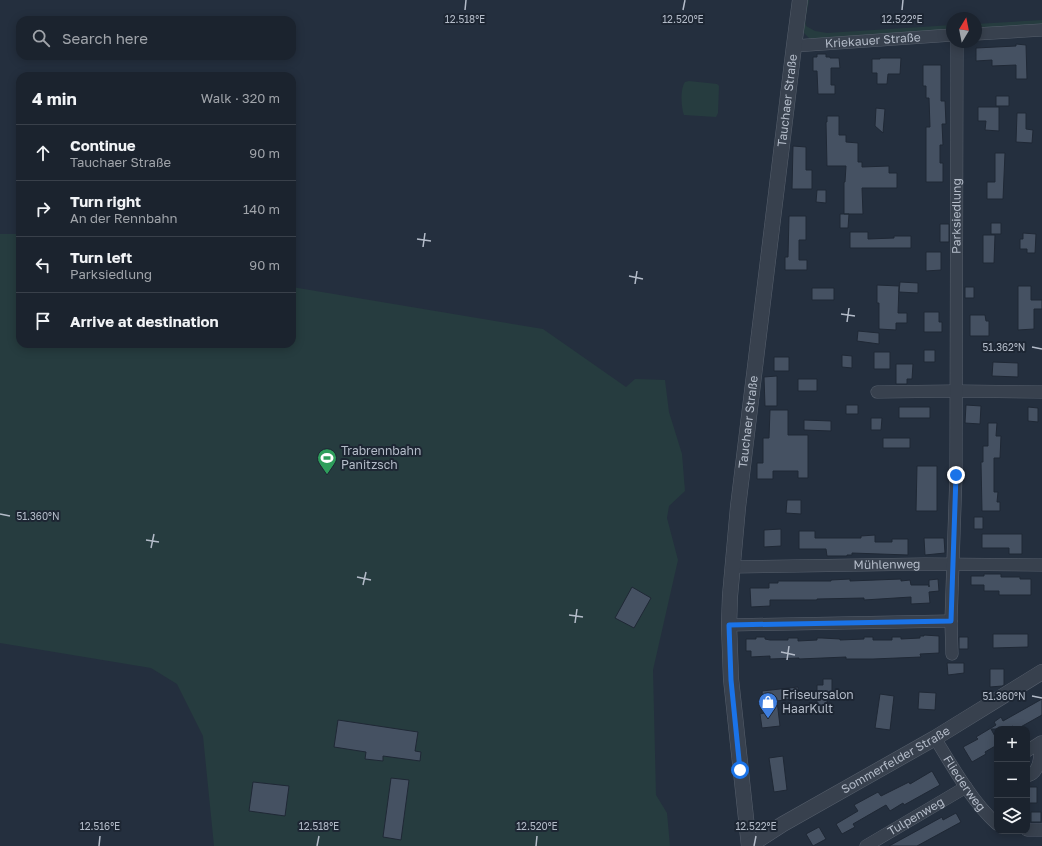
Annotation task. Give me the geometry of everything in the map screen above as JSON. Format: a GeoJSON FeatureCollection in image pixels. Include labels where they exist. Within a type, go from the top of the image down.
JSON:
{"type":"FeatureCollection","features":[{"type":"Feature","properties":{"kind":"street","name":"Tauchaer Straße"},"geometry":{"type":"LineString","coordinates":[[749,846],[731,680],[729,625],[732,567],[743,465],[800,0]]}},
{"type":"Feature","properties":{"kind":"street"},"geometry":{"type":"LineString","coordinates":[[982,34],[1042,30]]}},
{"type":"Feature","properties":{"kind":"street","name":"Kriekauer Straße"},"geometry":{"type":"LineString","coordinates":[[794,46],[946,35]]}},
{"type":"Feature","properties":{"kind":"street","name":"Parksiedlung"},"geometry":{"type":"LineString","coordinates":[[952,654],[951,621],[956,475],[957,48]]}},
{"type":"Feature","properties":{"kind":"street"},"geometry":{"type":"LineString","coordinates":[[877,392],[1041,392]]}},
{"type":"Feature","properties":{"kind":"street","name":"Mühlenweg"},"geometry":{"type":"LineString","coordinates":[[732,567],[1042,564]]}},
{"type":"Feature","properties":{"kind":"street"},"geometry":{"type":"LineString","coordinates":[[729,625],[951,621]]}},
{"type":"Feature","properties":{"kind":"street","name":"Sommerfelder Straße"},"geometry":{"type":"LineString","coordinates":[[749,846],[784,824],[935,738],[1042,672]]}},
{"type":"Feature","properties":{"kind":"street","name":"Fliederweg"},"geometry":{"type":"LineString","coordinates":[[935,738],[966,787],[994,821]]}},
{"type":"Feature","properties":{"kind":"street"},"geometry":{"type":"LineString","coordinates":[[1030,749],[1041,741]]}},
{"type":"Feature","properties":{"kind":"street"},"geometry":{"type":"LineString","coordinates":[[1030,775],[1035,771],[1039,760],[1041,741]]}},
{"type":"Feature","properties":{"kind":"street","name":"Tulpenweg"},"geometry":{"type":"LineString","coordinates":[[866,846],[966,787]]}},
{"type":"Feature","properties":{"kind":"street"},"geometry":{"type":"LineString","coordinates":[[1030,830],[1042,830]]}},
{"type":"Feature","properties":{"kind":"green space"},"geometry":{"type":"Polygon","coordinates":[[[805,0],[809,0],[805,20],[806,26],[815,31],[827,33],[946,25],[946,32],[814,40],[809,38],[803,32],[805,0]]]}},
{"type":"Feature","properties":{"kind":"green space"},"geometry":{"type":"Polygon","coordinates":[[[1042,20],[1042,27],[982,31],[982,24],[1042,20]]]}},
{"type":"Feature","properties":{"kind":"green space"},"geometry":{"type":"Polygon","coordinates":[[[689,81],[717,84],[719,86],[718,113],[716,117],[684,115],[682,89],[685,82],[689,81]]]}},
{"type":"Feature","properties":{"kind":"green space","name":"Trabrennbahn Panitzsch"},"geometry":{"type":"Polygon","coordinates":[[[0,234],[16,234],[16,348],[296,348],[296,288],[543,329],[626,387],[635,379],[665,380],[669,412],[682,454],[685,491],[669,506],[667,518],[678,560],[653,670],[656,795],[667,813],[670,846],[214,846],[203,736],[177,684],[151,668],[0,643],[0,234]]]}},
{"type":"Feature","properties":{"kind":"building"},"geometry":{"type":"Polygon","coordinates":[[[1016,44],[1026,45],[1027,79],[1016,79],[1016,65],[992,66],[992,60],[976,61],[976,48],[1016,46],[1016,44]]]}},
{"type":"Feature","properties":{"kind":"building"},"geometry":{"type":"Polygon","coordinates":[[[817,54],[826,54],[826,57],[830,58],[839,58],[840,68],[831,68],[831,85],[835,85],[835,94],[818,94],[817,71],[813,71],[813,57],[817,57],[817,54]]]}},
{"type":"Feature","properties":{"kind":"building"},"geometry":{"type":"Polygon","coordinates":[[[901,58],[900,74],[888,74],[887,84],[877,84],[877,73],[872,73],[872,59],[901,58]]]}},
{"type":"Feature","properties":{"kind":"building"},"geometry":{"type":"Polygon","coordinates":[[[923,65],[941,65],[941,101],[945,101],[946,124],[942,124],[943,145],[940,145],[940,163],[943,163],[943,182],[926,182],[926,127],[930,127],[929,98],[926,98],[926,86],[923,86],[923,65]]]}},
{"type":"Feature","properties":{"kind":"building"},"geometry":{"type":"Polygon","coordinates":[[[996,96],[1009,96],[1009,106],[996,106],[996,96]]]}},
{"type":"Feature","properties":{"kind":"building"},"geometry":{"type":"Polygon","coordinates":[[[978,107],[999,107],[999,131],[985,130],[986,121],[978,121],[978,107]]]}},
{"type":"Feature","properties":{"kind":"building"},"geometry":{"type":"Polygon","coordinates":[[[876,108],[885,109],[883,133],[875,126],[876,108]]]}},
{"type":"Feature","properties":{"kind":"building"},"geometry":{"type":"Polygon","coordinates":[[[1017,113],[1026,113],[1026,129],[1033,130],[1032,143],[1016,142],[1017,113]]]}},
{"type":"Feature","properties":{"kind":"building"},"geometry":{"type":"Polygon","coordinates":[[[827,116],[839,116],[839,135],[846,135],[846,142],[858,143],[858,162],[862,162],[862,167],[889,166],[889,173],[897,173],[897,188],[862,188],[863,214],[844,214],[844,182],[846,166],[827,166],[827,116]]]}},
{"type":"Feature","properties":{"kind":"building"},"geometry":{"type":"Polygon","coordinates":[[[793,146],[806,147],[806,170],[812,170],[812,189],[792,189],[793,146]]]}},
{"type":"Feature","properties":{"kind":"building"},"geometry":{"type":"Polygon","coordinates":[[[995,153],[1005,153],[1003,199],[987,199],[987,182],[995,182],[995,153]]]}},
{"type":"Feature","properties":{"kind":"building"},"geometry":{"type":"Polygon","coordinates":[[[817,190],[826,190],[826,203],[816,202],[817,190]]]}},
{"type":"Feature","properties":{"kind":"building"},"geometry":{"type":"Polygon","coordinates":[[[840,214],[849,214],[848,228],[840,228],[840,214]]]}},
{"type":"Feature","properties":{"kind":"building"},"geometry":{"type":"Polygon","coordinates":[[[789,216],[806,216],[806,240],[799,240],[799,260],[807,260],[807,270],[785,270],[785,257],[788,257],[789,216]]]}},
{"type":"Feature","properties":{"kind":"building"},"geometry":{"type":"Polygon","coordinates":[[[991,223],[1001,223],[1001,234],[991,234],[991,223]]]}},
{"type":"Feature","properties":{"kind":"building"},"geometry":{"type":"Polygon","coordinates":[[[940,224],[949,224],[949,242],[940,242],[940,224]]]}},
{"type":"Feature","properties":{"kind":"building"},"geometry":{"type":"Polygon","coordinates":[[[850,232],[868,232],[868,239],[911,236],[911,248],[850,248],[850,232]]]}},
{"type":"Feature","properties":{"kind":"building"},"geometry":{"type":"Polygon","coordinates":[[[1023,233],[1036,234],[1035,253],[1027,253],[1027,249],[1020,249],[1020,239],[1023,239],[1023,233]]]}},
{"type":"Feature","properties":{"kind":"building"},"geometry":{"type":"Polygon","coordinates":[[[983,235],[995,235],[994,263],[983,263],[983,235]]]}},
{"type":"Feature","properties":{"kind":"building"},"geometry":{"type":"Polygon","coordinates":[[[926,252],[941,252],[941,270],[926,271],[926,252]]]}},
{"type":"Feature","properties":{"kind":"building"},"geometry":{"type":"Polygon","coordinates":[[[900,282],[918,283],[918,293],[899,292],[900,282]]]}},
{"type":"Feature","properties":{"kind":"building"},"geometry":{"type":"Polygon","coordinates":[[[877,285],[899,286],[898,313],[907,313],[907,323],[896,323],[896,330],[879,329],[877,285]]]}},
{"type":"Feature","properties":{"kind":"building"},"geometry":{"type":"Polygon","coordinates":[[[1018,286],[1031,286],[1031,300],[1042,300],[1042,309],[1034,309],[1034,329],[1018,330],[1018,286]]]}},
{"type":"Feature","properties":{"kind":"building"},"geometry":{"type":"Polygon","coordinates":[[[965,287],[974,287],[974,298],[965,298],[965,287]]]}},
{"type":"Feature","properties":{"kind":"building"},"geometry":{"type":"Polygon","coordinates":[[[812,288],[834,288],[834,300],[812,300],[812,288]]]}},
{"type":"Feature","properties":{"kind":"building"},"geometry":{"type":"Polygon","coordinates":[[[924,312],[939,312],[939,322],[942,322],[942,332],[924,332],[924,312]]]}},
{"type":"Feature","properties":{"kind":"building"},"geometry":{"type":"Polygon","coordinates":[[[970,315],[985,315],[986,321],[989,321],[989,336],[970,336],[970,315]]]}},
{"type":"Feature","properties":{"kind":"building"},"geometry":{"type":"Polygon","coordinates":[[[858,331],[879,333],[879,344],[857,341],[858,331]]]}},
{"type":"Feature","properties":{"kind":"building"},"geometry":{"type":"Polygon","coordinates":[[[924,350],[935,350],[935,362],[924,362],[924,350]]]}},
{"type":"Feature","properties":{"kind":"building"},"geometry":{"type":"Polygon","coordinates":[[[874,352],[890,352],[890,369],[874,369],[874,352]]]}},
{"type":"Feature","properties":{"kind":"building"},"geometry":{"type":"Polygon","coordinates":[[[842,355],[852,356],[852,368],[842,367],[842,355]]]}},
{"type":"Feature","properties":{"kind":"building"},"geometry":{"type":"Polygon","coordinates":[[[774,357],[789,357],[789,371],[774,371],[774,357]]]}},
{"type":"Feature","properties":{"kind":"building"},"geometry":{"type":"Polygon","coordinates":[[[993,362],[1018,363],[1018,377],[992,376],[993,362]]]}},
{"type":"Feature","properties":{"kind":"building"},"geometry":{"type":"Polygon","coordinates":[[[896,364],[913,364],[912,379],[907,379],[907,384],[896,384],[896,364]]]}},
{"type":"Feature","properties":{"kind":"building"},"geometry":{"type":"Polygon","coordinates":[[[777,376],[777,406],[765,406],[764,377],[777,376]]]}},
{"type":"Feature","properties":{"kind":"building"},"geometry":{"type":"Polygon","coordinates":[[[798,379],[817,379],[817,391],[798,391],[798,379]]]}},
{"type":"Feature","properties":{"kind":"building"},"geometry":{"type":"Polygon","coordinates":[[[846,405],[858,405],[858,414],[846,414],[846,405]]]}},
{"type":"Feature","properties":{"kind":"building"},"geometry":{"type":"Polygon","coordinates":[[[966,405],[981,406],[980,424],[965,423],[966,405]]]}},
{"type":"Feature","properties":{"kind":"building"},"geometry":{"type":"Polygon","coordinates":[[[899,407],[930,407],[930,418],[899,418],[899,407]]]}},
{"type":"Feature","properties":{"kind":"building"},"geometry":{"type":"Polygon","coordinates":[[[1028,407],[1038,408],[1038,422],[1028,421],[1028,407]]]}},
{"type":"Feature","properties":{"kind":"building"},"geometry":{"type":"Polygon","coordinates":[[[770,410],[788,410],[788,435],[808,435],[808,478],[798,478],[798,471],[773,471],[773,479],[757,479],[757,463],[763,463],[763,438],[769,438],[770,410]]]}},
{"type":"Feature","properties":{"kind":"building"},"geometry":{"type":"Polygon","coordinates":[[[871,418],[882,418],[881,430],[871,430],[871,418]]]}},
{"type":"Feature","properties":{"kind":"building"},"geometry":{"type":"Polygon","coordinates":[[[804,420],[831,421],[831,431],[804,430],[804,420]]]}},
{"type":"Feature","properties":{"kind":"building"},"geometry":{"type":"Polygon","coordinates":[[[988,423],[997,423],[996,436],[1001,436],[1000,458],[994,458],[994,492],[998,492],[997,502],[1000,502],[1000,511],[982,511],[981,462],[983,462],[983,446],[988,446],[988,423]]]}},
{"type":"Feature","properties":{"kind":"building"},"geometry":{"type":"Polygon","coordinates":[[[883,438],[910,438],[910,448],[883,448],[883,438]]]}},
{"type":"Feature","properties":{"kind":"building"},"geometry":{"type":"Polygon","coordinates":[[[917,466],[937,466],[937,511],[916,511],[917,466]]]}},
{"type":"Feature","properties":{"kind":"building"},"geometry":{"type":"Polygon","coordinates":[[[787,500],[801,500],[801,514],[786,513],[787,500]]]}},
{"type":"Feature","properties":{"kind":"building"},"geometry":{"type":"Polygon","coordinates":[[[974,517],[983,517],[983,529],[974,529],[974,517]]]}},
{"type":"Feature","properties":{"kind":"building"},"geometry":{"type":"Polygon","coordinates":[[[781,529],[781,546],[764,547],[764,530],[781,529]]]}},
{"type":"Feature","properties":{"kind":"building"},"geometry":{"type":"Polygon","coordinates":[[[799,531],[815,531],[815,538],[861,538],[861,536],[875,535],[875,542],[892,542],[892,539],[908,539],[908,555],[852,553],[852,555],[847,556],[827,556],[826,549],[799,549],[799,531]]]}},
{"type":"Feature","properties":{"kind":"building"},"geometry":{"type":"Polygon","coordinates":[[[982,534],[1022,534],[1022,554],[1009,554],[1009,548],[982,548],[982,534]]]}},
{"type":"Feature","properties":{"kind":"building"},"geometry":{"type":"Polygon","coordinates":[[[924,538],[944,538],[945,553],[925,555],[924,538]]]}},
{"type":"Feature","properties":{"kind":"building"},"geometry":{"type":"Polygon","coordinates":[[[984,574],[1001,574],[1001,577],[1020,577],[1020,579],[1031,579],[1031,595],[999,595],[999,591],[984,591],[984,585],[971,585],[971,576],[984,576],[984,574]]]}},
{"type":"Feature","properties":{"kind":"building"},"geometry":{"type":"Polygon","coordinates":[[[850,579],[850,581],[901,579],[901,581],[910,580],[911,585],[929,585],[929,580],[938,579],[939,591],[929,592],[930,603],[911,604],[911,597],[864,600],[864,598],[770,600],[770,606],[751,607],[750,588],[769,588],[769,583],[778,583],[778,581],[831,581],[850,579]]]}},
{"type":"Feature","properties":{"kind":"building"},"geometry":{"type":"Polygon","coordinates":[[[632,587],[651,598],[634,628],[615,618],[632,587]]]}},
{"type":"Feature","properties":{"kind":"building"},"geometry":{"type":"Polygon","coordinates":[[[993,634],[1028,634],[1028,647],[993,648],[993,634]]]}},
{"type":"Feature","properties":{"kind":"building"},"geometry":{"type":"Polygon","coordinates":[[[920,636],[939,636],[939,653],[920,654],[921,657],[873,659],[846,659],[846,657],[770,659],[770,656],[751,657],[751,651],[746,651],[746,639],[756,639],[756,637],[765,637],[765,639],[770,640],[788,640],[788,638],[798,638],[798,641],[817,640],[817,638],[840,640],[864,639],[864,637],[873,637],[873,640],[892,640],[892,637],[901,637],[901,639],[920,638],[920,636]]]}},
{"type":"Feature","properties":{"kind":"building"},"geometry":{"type":"Polygon","coordinates":[[[959,637],[968,637],[968,649],[959,649],[959,637]]]}},
{"type":"Feature","properties":{"kind":"building"},"geometry":{"type":"Polygon","coordinates":[[[947,663],[964,663],[964,673],[948,675],[947,663]]]}},
{"type":"Feature","properties":{"kind":"building"},"geometry":{"type":"Polygon","coordinates":[[[990,669],[1004,669],[1004,685],[990,687],[990,669]]]}},
{"type":"Feature","properties":{"kind":"building"},"geometry":{"type":"Polygon","coordinates":[[[823,679],[832,679],[832,699],[827,699],[827,706],[817,706],[817,685],[823,685],[823,679]]]}},
{"type":"Feature","properties":{"kind":"building"},"geometry":{"type":"Polygon","coordinates":[[[798,687],[799,698],[777,701],[780,726],[762,728],[760,714],[764,713],[762,691],[798,687]]]}},
{"type":"Feature","properties":{"kind":"building"},"geometry":{"type":"Polygon","coordinates":[[[919,692],[936,693],[935,710],[918,709],[919,692]]]}},
{"type":"Feature","properties":{"kind":"building"},"geometry":{"type":"Polygon","coordinates":[[[880,694],[894,696],[890,730],[875,728],[880,694]]]}},
{"type":"Feature","properties":{"kind":"building"},"geometry":{"type":"Polygon","coordinates":[[[1042,699],[1042,715],[1022,726],[994,726],[996,725],[994,722],[1001,717],[1003,721],[1042,699]]]}},
{"type":"Feature","properties":{"kind":"building"},"geometry":{"type":"Polygon","coordinates":[[[338,720],[418,732],[415,751],[421,752],[420,761],[383,756],[383,761],[365,759],[366,752],[334,747],[338,720]]]}},
{"type":"Feature","properties":{"kind":"building"},"geometry":{"type":"Polygon","coordinates":[[[994,726],[994,729],[991,729],[994,734],[994,747],[985,752],[986,754],[972,762],[963,747],[978,739],[976,737],[994,726]]]}},
{"type":"Feature","properties":{"kind":"building"},"geometry":{"type":"Polygon","coordinates":[[[783,756],[787,790],[774,792],[769,758],[783,756]]]}},
{"type":"Feature","properties":{"kind":"building"},"geometry":{"type":"Polygon","coordinates":[[[932,771],[940,785],[890,811],[886,805],[853,824],[855,827],[842,834],[836,824],[858,811],[854,805],[878,792],[881,796],[909,782],[910,784],[932,771]]]}},
{"type":"Feature","properties":{"kind":"building"},"geometry":{"type":"Polygon","coordinates":[[[391,778],[409,780],[401,840],[383,837],[391,778]]]}},
{"type":"Feature","properties":{"kind":"building"},"geometry":{"type":"Polygon","coordinates":[[[253,782],[289,786],[285,816],[249,811],[253,782]]]}},
{"type":"Feature","properties":{"kind":"building"},"geometry":{"type":"Polygon","coordinates":[[[1030,787],[1037,787],[1037,803],[1030,803],[1030,787]]]}},
{"type":"Feature","properties":{"kind":"building"},"geometry":{"type":"Polygon","coordinates":[[[1031,812],[1041,812],[1041,822],[1031,822],[1031,812]]]}},
{"type":"Feature","properties":{"kind":"building"},"geometry":{"type":"Polygon","coordinates":[[[956,813],[961,822],[917,846],[889,846],[942,817],[943,820],[956,813]]]}},
{"type":"Feature","properties":{"kind":"building"},"geometry":{"type":"Polygon","coordinates":[[[819,827],[826,839],[813,846],[806,834],[819,827]]]}},
{"type":"Feature","properties":{"kind":"place","name":"Trabrennbahn Panitzsch"},"geometry":{"type":"Point","coordinates":[327,475]}},
{"type":"Feature","properties":{"kind":"place","name":"Friseursalon HaarKult"},"geometry":{"type":"Point","coordinates":[768,719]}},
{"type":"Feature","properties":{"kind":"route"},"geometry":{"type":"LineString","coordinates":[[740,770],[729,655],[729,625],[951,621],[956,475]]}}]}
